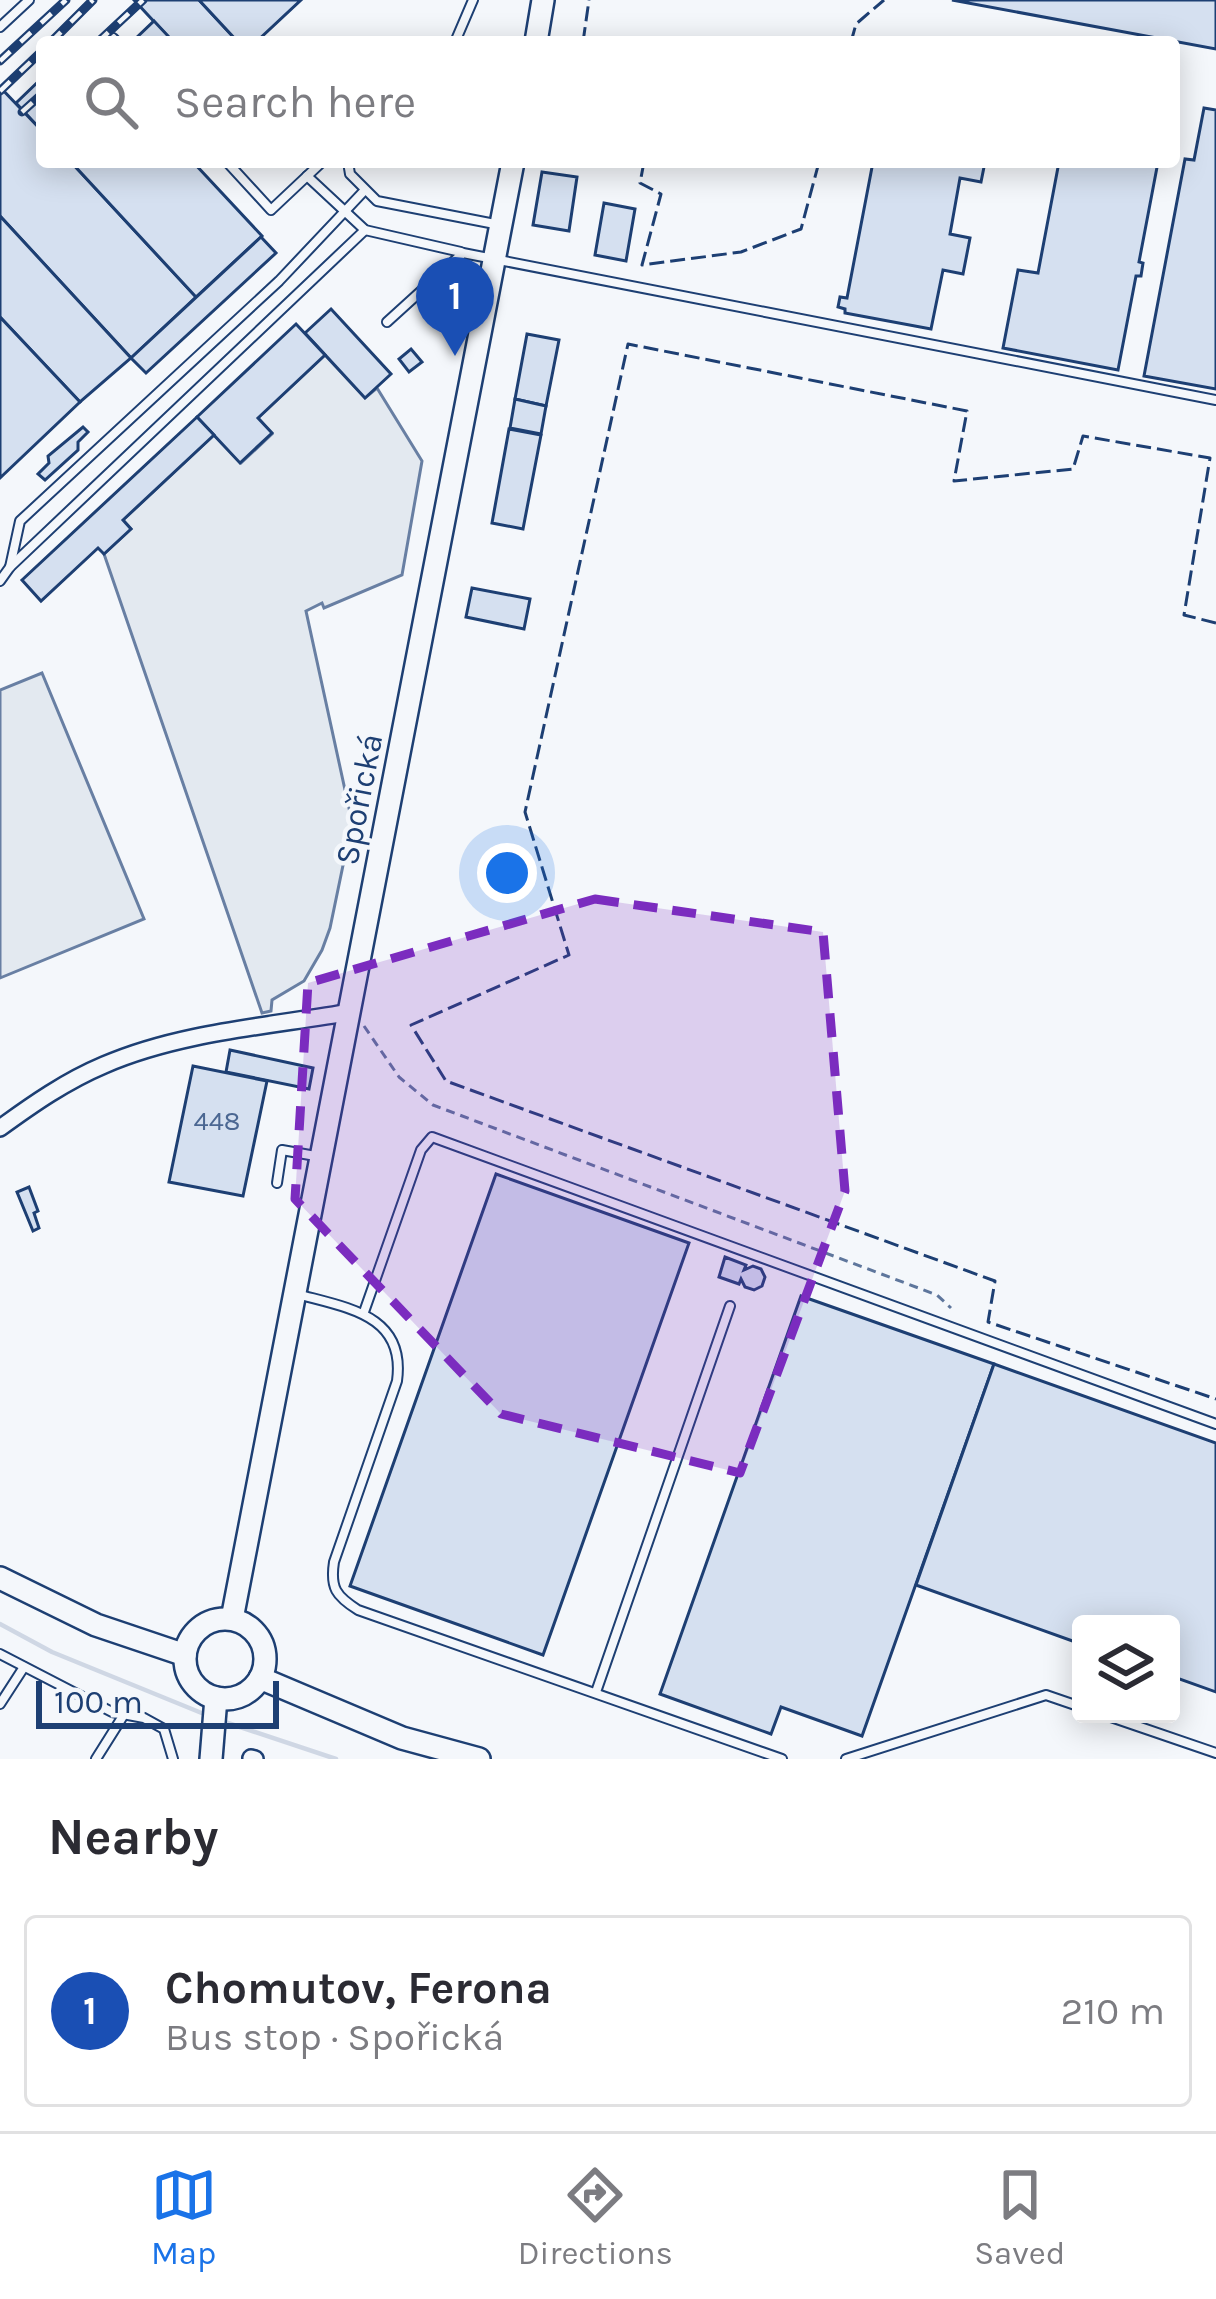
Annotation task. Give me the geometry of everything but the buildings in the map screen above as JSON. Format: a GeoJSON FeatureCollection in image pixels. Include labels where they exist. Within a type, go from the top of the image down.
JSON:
{"type":"FeatureCollection","features":[{"type":"Feature","properties":{"kind":"street"},"geometry":{"type":"LineString","coordinates":[[537,36],[544,0]]}},
{"type":"Feature","properties":{"kind":"street","name":"Spořická"},"geometry":{"type":"LineString","coordinates":[[232,1619],[512,168]]}},
{"type":"Feature","properties":{"kind":"street"},"geometry":{"type":"LineString","coordinates":[[0,1128],[42,1097],[105,1064],[178,1042],[351,1012]]}},
{"type":"Feature","properties":{"kind":"street"},"geometry":{"type":"LineString","coordinates":[[0,1578],[95,1625],[185,1655]]}},
{"type":"Feature","properties":{"kind":"street"},"geometry":{"type":"LineString","coordinates":[[232,1619],[251,1628],[266,1657],[260,1678],[241,1696],[216,1700],[196,1687],[185,1655],[200,1627],[232,1619]]}},
{"type":"Feature","properties":{"kind":"street"},"geometry":{"type":"LineString","coordinates":[[260,1678],[403,1738],[479,1759]]}},
{"type":"Feature","properties":{"kind":"street"},"geometry":{"type":"LineString","coordinates":[[212,1749],[216,1700]]}},
{"type":"Feature","properties":{"kind":"lane"},"geometry":{"type":"LineString","coordinates":[[0,27],[29,0]]}},
{"type":"Feature","properties":{"kind":"lane"},"geometry":{"type":"LineString","coordinates":[[458,36],[473,0]]}},
{"type":"Feature","properties":{"kind":"lane"},"geometry":{"type":"LineString","coordinates":[[232,168],[271,210],[316,168]]}},
{"type":"Feature","properties":{"kind":"lane"},"geometry":{"type":"LineString","coordinates":[[349,168],[350,175],[377,201],[502,225]]}},
{"type":"Feature","properties":{"kind":"lane"},"geometry":{"type":"LineString","coordinates":[[307,176],[364,230],[495,260],[1216,400]]}},
{"type":"Feature","properties":{"kind":"lane"},"geometry":{"type":"LineString","coordinates":[[10,567],[20,521],[279,281],[364,191]]}},
{"type":"Feature","properties":{"kind":"lane"},"geometry":{"type":"LineString","coordinates":[[0,581],[364,230]]}},
{"type":"Feature","properties":{"kind":"lane"},"geometry":{"type":"LineString","coordinates":[[387,322],[463,253]]}},
{"type":"Feature","properties":{"kind":"lane"},"geometry":{"type":"LineString","coordinates":[[364,1312],[421,1150],[432,1137],[1216,1424]]}},
{"type":"Feature","properties":{"kind":"lane"},"geometry":{"type":"LineString","coordinates":[[277,1183],[281,1150],[322,1157]]}},
{"type":"Feature","properties":{"kind":"lane"},"geometry":{"type":"LineString","coordinates":[[296,1294],[364,1312],[389,1334],[400,1358],[397,1382],[334,1562],[331,1584],[339,1598],[358,1610],[782,1759]]}},
{"type":"Feature","properties":{"kind":"lane"},"geometry":{"type":"LineString","coordinates":[[596,1692],[730,1306]]}},
{"type":"Feature","properties":{"kind":"lane"},"geometry":{"type":"LineString","coordinates":[[0,1654],[123,1716],[145,1718],[164,1729],[173,1759]]}},
{"type":"Feature","properties":{"kind":"lane"},"geometry":{"type":"LineString","coordinates":[[0,1704],[23,1667]]}},
{"type":"Feature","properties":{"kind":"lane"},"geometry":{"type":"LineString","coordinates":[[846,1759],[1046,1695],[1072,1704]]}},
{"type":"Feature","properties":{"kind":"lane"},"geometry":{"type":"LineString","coordinates":[[96,1759],[123,1716]]}},
{"type":"Feature","properties":{"kind":"lane"},"geometry":{"type":"LineString","coordinates":[[1128,1723],[1216,1753]]}},
{"type":"Feature","properties":{"kind":"path"},"geometry":{"type":"LineString","coordinates":[[351,1012],[399,1077],[433,1105],[937,1294],[951,1308]]}},
{"type":"Feature","properties":{"kind":"highlighted area"},"geometry":{"type":"Polygon","coordinates":[[[595,899],[823,932],[845,1191],[740,1473],[501,1414],[295,1199],[308,983],[595,899]]]}},
{"type":"Feature","properties":{"kind":"shaded area"},"geometry":{"type":"Polygon","coordinates":[[[325,355],[365,398],[377,388],[422,461],[402,575],[306,611],[352,822],[322,950],[304,981],[272,1000],[271,1011],[262,1013],[104,554],[131,529],[123,520],[214,435],[241,463],[272,434],[258,418],[325,355]]]}},
{"type":"Feature","properties":{"kind":"shaded area"},"geometry":{"type":"Polygon","coordinates":[[[42,673],[144,919],[0,978],[0,690],[42,673]]]}},
{"type":"Feature","properties":{"kind":"waterway"},"geometry":{"type":"LineString","coordinates":[[0,1624],[52,1652],[209,1716]]}},
{"type":"Feature","properties":{"kind":"waterway"},"geometry":{"type":"LineString","coordinates":[[219,1720],[336,1759]]}},
{"type":"Feature","properties":{"kind":"railway"},"geometry":{"type":"LineString","coordinates":[[0,61],[66,0]]}},
{"type":"Feature","properties":{"kind":"railway"},"geometry":{"type":"LineString","coordinates":[[57,36],[93,0]]}},
{"type":"Feature","properties":{"kind":"railway"},"geometry":{"type":"LineString","coordinates":[[104,36],[143,0]]}},
{"type":"Feature","properties":{"kind":"railway"},"geometry":{"type":"LineString","coordinates":[[0,91],[36,57]]}},
{"type":"Feature","properties":{"kind":"railway"},"geometry":{"type":"LineString","coordinates":[[22,112],[36,99]]}},
{"type":"Feature","properties":{"kind":"fence"},"geometry":{"type":"LineString","coordinates":[[584,36],[589,0]]}},
{"type":"Feature","properties":{"kind":"fence"},"geometry":{"type":"LineString","coordinates":[[853,36],[856,24],[884,0]]}},
{"type":"Feature","properties":{"kind":"fence"},"geometry":{"type":"LineString","coordinates":[[643,168],[640,183],[661,194],[642,265],[741,252],[801,229],[817,168]]}},
{"type":"Feature","properties":{"kind":"fence"},"geometry":{"type":"LineString","coordinates":[[1216,623],[1184,615],[1210,458],[1083,436],[1073,469],[954,481],[967,411],[628,344],[525,812],[569,955],[411,1025],[446,1081],[995,1281],[988,1322],[1216,1399]]}},
{"type":"Feature","properties":{"kind":"place","name":"Chomutov, Ferona"},"geometry":{"type":"Point","coordinates":[455,356]}}]}
